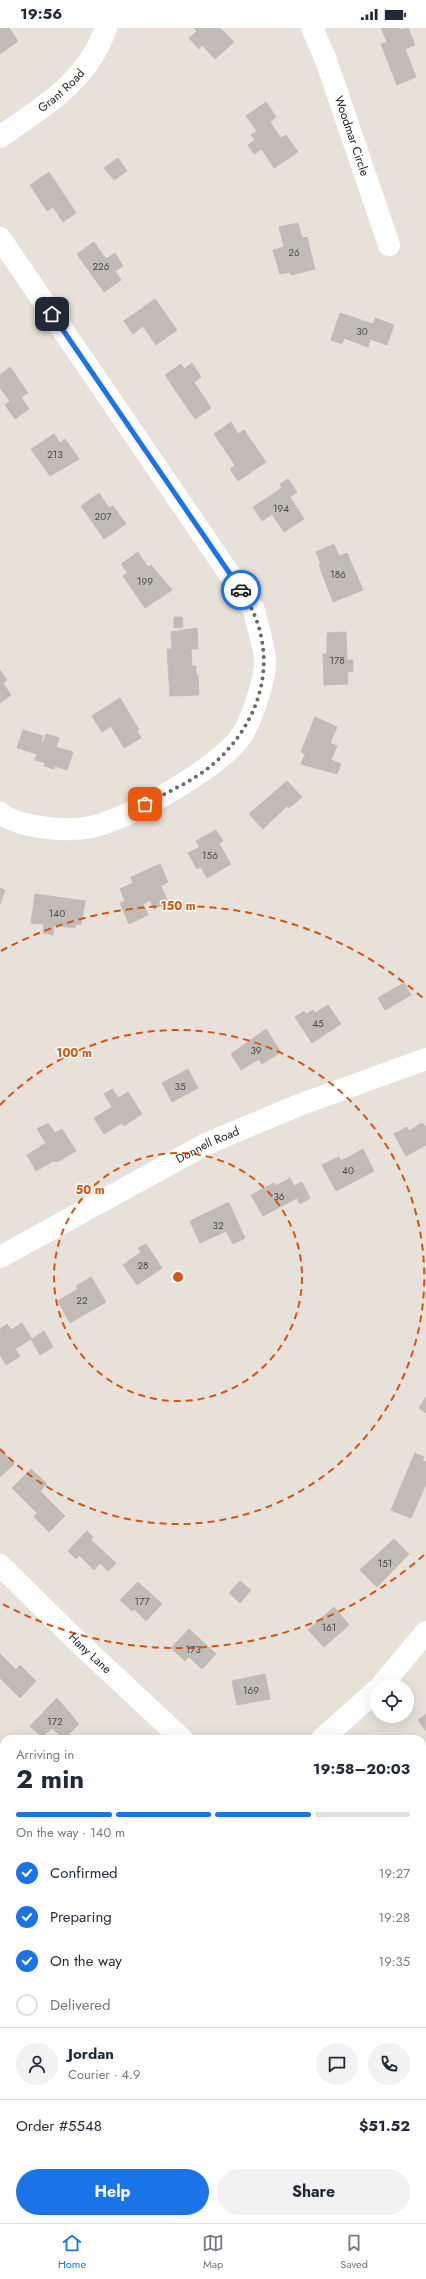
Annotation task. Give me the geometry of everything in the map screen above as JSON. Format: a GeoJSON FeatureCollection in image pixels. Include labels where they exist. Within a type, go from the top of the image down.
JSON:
{"type":"FeatureCollection","features":[{"type":"Feature","properties":{"kind":"street","name":"Grant Road"},"geometry":{"type":"LineString","coordinates":[[0,138],[65,90],[83,71],[101,41],[106,28]]}},
{"type":"Feature","properties":{"kind":"street","name":"Woodmar Circle"},"geometry":{"type":"LineString","coordinates":[[312,28],[326,60],[389,244]]}},
{"type":"Feature","properties":{"kind":"street"},"geometry":{"type":"LineString","coordinates":[[0,238],[254,610],[265,660],[258,700],[242,735],[210,766],[132,812],[91,827],[44,829],[0,813]]}},
{"type":"Feature","properties":{"kind":"street","name":"Donnell Road"},"geometry":{"type":"LineString","coordinates":[[0,1257],[206,1144],[306,1103],[426,1059]]}},
{"type":"Feature","properties":{"kind":"street","name":"Hany Lane"},"geometry":{"type":"LineString","coordinates":[[0,1565],[79,1643],[178,1735]]}},
{"type":"Feature","properties":{"kind":"street"},"geometry":{"type":"LineString","coordinates":[[387,1679],[426,1632]]}},
{"type":"Feature","properties":{"kind":"street"},"geometry":{"type":"LineString","coordinates":[[326,1735],[370,1696]]}},
{"type":"Feature","properties":{"kind":"building"},"geometry":{"type":"Polygon","coordinates":[[[0,28],[9,28],[18,41],[0,54],[0,28]]]}},
{"type":"Feature","properties":{"kind":"building"},"geometry":{"type":"Polygon","coordinates":[[[194,28],[220,28],[234,42],[215,59],[202,45],[199,49],[189,38],[197,31],[194,28]]]}},
{"type":"Feature","properties":{"kind":"building"},"geometry":{"type":"Polygon","coordinates":[[[381,28],[399,28],[400,30],[408,28],[415,45],[405,49],[416,77],[397,85],[381,44],[387,42],[381,28]]]}},
{"type":"Feature","properties":{"kind":"building"},"geometry":{"type":"Polygon","coordinates":[[[266,102],[276,117],[270,122],[281,138],[286,135],[298,152],[274,168],[262,149],[254,154],[248,145],[255,140],[251,135],[257,131],[246,116],[266,102]]]}},
{"type":"Feature","properties":{"kind":"building"},"geometry":{"type":"Polygon","coordinates":[[[118,158],[127,171],[114,180],[104,168],[118,158]]]}},
{"type":"Feature","properties":{"kind":"building"},"geometry":{"type":"Polygon","coordinates":[[[49,172],[76,213],[63,222],[53,207],[47,211],[30,185],[49,172]]]}},
{"type":"Feature","properties":{"kind":"building"},"geometry":{"type":"Polygon","coordinates":[[[298,223],[302,238],[307,237],[315,269],[291,275],[290,272],[280,274],[273,250],[284,247],[279,227],[298,223]]]}},
{"type":"Feature","properties":{"kind":"building"},"geometry":{"type":"Polygon","coordinates":[[[94,242],[106,259],[115,253],[123,266],[115,271],[121,280],[104,292],[77,254],[94,242]]]}},
{"type":"Feature","properties":{"kind":"building"},"geometry":{"type":"Polygon","coordinates":[[[155,299],[177,330],[156,345],[143,326],[133,334],[124,321],[155,299]]]}},
{"type":"Feature","properties":{"kind":"building"},"geometry":{"type":"Polygon","coordinates":[[[340,313],[373,324],[375,318],[394,325],[387,345],[370,339],[368,347],[344,338],[342,344],[331,340],[340,313]]]}},
{"type":"Feature","properties":{"kind":"building"},"geometry":{"type":"Polygon","coordinates":[[[192,363],[201,377],[194,382],[211,408],[195,419],[165,375],[181,364],[184,369],[192,363]]]}},
{"type":"Feature","properties":{"kind":"building"},"geometry":{"type":"Polygon","coordinates":[[[10,367],[28,393],[21,397],[29,409],[15,419],[5,405],[10,401],[0,388],[0,375],[10,367]]]}},
{"type":"Feature","properties":{"kind":"building"},"geometry":{"type":"Polygon","coordinates":[[[231,422],[238,434],[244,430],[266,462],[238,481],[230,469],[235,465],[214,434],[231,422]]]}},
{"type":"Feature","properties":{"kind":"building"},"geometry":{"type":"Polygon","coordinates":[[[54,434],[60,443],[65,439],[79,459],[50,476],[31,449],[54,434]]]}},
{"type":"Feature","properties":{"kind":"building"},"geometry":{"type":"Polygon","coordinates":[[[288,479],[297,492],[290,497],[304,519],[284,532],[272,514],[262,521],[253,507],[282,488],[280,484],[288,479]]]}},
{"type":"Feature","properties":{"kind":"building"},"geometry":{"type":"Polygon","coordinates":[[[99,493],[109,508],[113,506],[126,524],[104,539],[81,506],[99,493]]]}},
{"type":"Feature","properties":{"kind":"building"},"geometry":{"type":"Polygon","coordinates":[[[334,544],[339,556],[347,553],[363,590],[333,602],[319,565],[321,564],[316,552],[334,544]]]}},
{"type":"Feature","properties":{"kind":"building"},"geometry":{"type":"Polygon","coordinates":[[[138,552],[148,567],[151,565],[172,590],[145,608],[123,576],[128,573],[121,564],[138,552]]]}},
{"type":"Feature","properties":{"kind":"building"},"geometry":{"type":"Polygon","coordinates":[[[174,617],[182,617],[183,627],[174,628],[174,617]]]}},
{"type":"Feature","properties":{"kind":"building"},"geometry":{"type":"Polygon","coordinates":[[[197,628],[198,649],[191,649],[192,666],[196,666],[196,675],[198,675],[199,695],[170,696],[167,649],[172,649],[171,632],[197,628]]]}},
{"type":"Feature","properties":{"kind":"building"},"geometry":{"type":"Polygon","coordinates":[[[346,632],[347,660],[353,660],[353,671],[347,672],[348,684],[324,685],[323,654],[327,654],[327,633],[346,632]]]}},
{"type":"Feature","properties":{"kind":"building"},"geometry":{"type":"Polygon","coordinates":[[[0,670],[7,680],[3,683],[11,695],[0,703],[0,670]]]}},
{"type":"Feature","properties":{"kind":"building"},"geometry":{"type":"Polygon","coordinates":[[[120,698],[139,730],[137,731],[141,738],[124,748],[111,726],[102,732],[92,716],[120,698]]]}},
{"type":"Feature","properties":{"kind":"building"},"geometry":{"type":"Polygon","coordinates":[[[315,717],[337,727],[330,743],[337,746],[331,760],[341,764],[337,774],[301,764],[305,754],[301,752],[315,717]]]}},
{"type":"Feature","properties":{"kind":"building"},"geometry":{"type":"Polygon","coordinates":[[[23,730],[43,736],[41,742],[43,743],[46,734],[59,738],[56,747],[73,752],[67,770],[55,766],[54,769],[44,766],[45,763],[35,760],[37,754],[17,748],[23,730]]]}},
{"type":"Feature","properties":{"kind":"building"},"geometry":{"type":"Polygon","coordinates":[[[287,781],[302,797],[289,808],[287,806],[263,829],[249,814],[287,781]]]}},
{"type":"Feature","properties":{"kind":"building"},"geometry":{"type":"Polygon","coordinates":[[[216,830],[223,841],[219,844],[231,864],[207,878],[201,867],[197,869],[188,853],[200,847],[196,841],[216,830]]]}},
{"type":"Feature","properties":{"kind":"building"},"geometry":{"type":"Polygon","coordinates":[[[160,864],[168,882],[161,886],[168,902],[154,909],[150,900],[143,904],[148,915],[129,924],[120,903],[125,901],[120,889],[133,883],[131,877],[160,864]]]}},
{"type":"Feature","properties":{"kind":"building"},"geometry":{"type":"Polygon","coordinates":[[[0,888],[5,890],[0,904],[0,888]]]}},
{"type":"Feature","properties":{"kind":"building"},"geometry":{"type":"Polygon","coordinates":[[[35,894],[85,901],[81,925],[76,924],[75,928],[54,925],[53,935],[43,933],[44,924],[31,923],[35,894]]]}},
{"type":"Feature","properties":{"kind":"building"},"geometry":{"type":"Polygon","coordinates":[[[404,983],[411,995],[385,1010],[378,998],[404,983]]]}},
{"type":"Feature","properties":{"kind":"building"},"geometry":{"type":"Polygon","coordinates":[[[328,1005],[341,1024],[312,1043],[295,1017],[304,1011],[306,1014],[313,1010],[315,1013],[328,1005]]]}},
{"type":"Feature","properties":{"kind":"building"},"geometry":{"type":"Polygon","coordinates":[[[266,1029],[281,1052],[262,1064],[259,1059],[241,1070],[231,1054],[266,1029]]]}},
{"type":"Feature","properties":{"kind":"building"},"geometry":{"type":"Polygon","coordinates":[[[188,1069],[198,1088],[172,1102],[162,1083],[188,1069]]]}},
{"type":"Feature","properties":{"kind":"building"},"geometry":{"type":"Polygon","coordinates":[[[112,1089],[118,1098],[128,1092],[142,1114],[124,1126],[122,1123],[104,1134],[94,1118],[112,1107],[104,1094],[112,1089]]]}},
{"type":"Feature","properties":{"kind":"building"},"geometry":{"type":"Polygon","coordinates":[[[48,1123],[55,1133],[62,1129],[76,1151],[57,1162],[53,1161],[36,1171],[27,1155],[46,1143],[37,1129],[48,1123]]]}},
{"type":"Feature","properties":{"kind":"building"},"geometry":{"type":"Polygon","coordinates":[[[422,1123],[426,1127],[426,1145],[406,1156],[394,1134],[407,1127],[409,1131],[422,1123]]]}},
{"type":"Feature","properties":{"kind":"building"},"geometry":{"type":"Polygon","coordinates":[[[363,1149],[374,1171],[336,1191],[322,1165],[339,1157],[341,1161],[363,1149]]]}},
{"type":"Feature","properties":{"kind":"building"},"geometry":{"type":"Polygon","coordinates":[[[290,1178],[294,1186],[302,1182],[310,1198],[300,1204],[297,1198],[263,1216],[251,1195],[274,1183],[276,1186],[290,1178]]]}},
{"type":"Feature","properties":{"kind":"building"},"geometry":{"type":"Polygon","coordinates":[[[229,1203],[245,1238],[233,1244],[226,1231],[200,1243],[190,1221],[229,1203]]]}},
{"type":"Feature","properties":{"kind":"building"},"geometry":{"type":"Polygon","coordinates":[[[146,1244],[162,1268],[137,1285],[123,1265],[141,1252],[138,1248],[146,1244]]]}},
{"type":"Feature","properties":{"kind":"building"},"geometry":{"type":"Polygon","coordinates":[[[91,1277],[106,1302],[70,1323],[58,1301],[78,1289],[76,1286],[91,1277]]]}},
{"type":"Feature","properties":{"kind":"building"},"geometry":{"type":"Polygon","coordinates":[[[22,1323],[32,1339],[44,1331],[53,1347],[40,1355],[31,1339],[15,1349],[20,1356],[6,1365],[0,1355],[0,1329],[7,1324],[11,1330],[22,1323]]]}},
{"type":"Feature","properties":{"kind":"building"},"geometry":{"type":"Polygon","coordinates":[[[426,1397],[426,1413],[419,1408],[426,1397]]]}},
{"type":"Feature","properties":{"kind":"building"},"geometry":{"type":"Polygon","coordinates":[[[0,1449],[14,1464],[0,1477],[0,1449]]]}},
{"type":"Feature","properties":{"kind":"building"},"geometry":{"type":"Polygon","coordinates":[[[415,1453],[424,1457],[422,1460],[426,1462],[426,1484],[411,1518],[391,1510],[415,1453]]]}},
{"type":"Feature","properties":{"kind":"building"},"geometry":{"type":"Polygon","coordinates":[[[31,1469],[47,1484],[40,1491],[65,1516],[49,1532],[34,1517],[37,1513],[12,1488],[31,1469]]]}},
{"type":"Feature","properties":{"kind":"building"},"geometry":{"type":"Polygon","coordinates":[[[87,1531],[93,1537],[91,1540],[116,1563],[108,1571],[100,1563],[94,1570],[79,1555],[76,1559],[68,1551],[87,1531]]]}},
{"type":"Feature","properties":{"kind":"building"},"geometry":{"type":"Polygon","coordinates":[[[394,1539],[409,1554],[377,1587],[360,1570],[394,1539]]]}},
{"type":"Feature","properties":{"kind":"building"},"geometry":{"type":"Polygon","coordinates":[[[240,1581],[251,1590],[240,1603],[229,1593],[240,1581]]]}},
{"type":"Feature","properties":{"kind":"building"},"geometry":{"type":"Polygon","coordinates":[[[138,1582],[162,1604],[146,1621],[134,1609],[132,1611],[120,1600],[138,1582]]]}},
{"type":"Feature","properties":{"kind":"building"},"geometry":{"type":"Polygon","coordinates":[[[334,1607],[349,1625],[324,1647],[308,1630],[334,1607]]]}},
{"type":"Feature","properties":{"kind":"building"},"geometry":{"type":"Polygon","coordinates":[[[189,1629],[216,1654],[202,1669],[189,1657],[185,1661],[171,1648],[189,1629]]]}},
{"type":"Feature","properties":{"kind":"building"},"geometry":{"type":"Polygon","coordinates":[[[0,1654],[16,1670],[20,1665],[36,1681],[20,1698],[0,1678],[0,1654]]]}},
{"type":"Feature","properties":{"kind":"building"},"geometry":{"type":"Polygon","coordinates":[[[265,1674],[270,1699],[237,1705],[232,1681],[265,1674]]]}},
{"type":"Feature","properties":{"kind":"building"},"geometry":{"type":"Polygon","coordinates":[[[57,1698],[79,1724],[68,1735],[60,1735],[52,1728],[44,1735],[40,1735],[30,1726],[57,1698]]]}},
{"type":"Feature","properties":{"kind":"building"},"geometry":{"type":"Polygon","coordinates":[[[426,1714],[426,1731],[418,1720],[426,1714]]]}},
{"type":"Feature","properties":{"kind":"way so far"},"geometry":{"type":"LineString","coordinates":[[145,804],[210,766],[242,735],[258,700],[265,660],[254,610],[241,590]]}},
{"type":"Feature","properties":{"kind":"route"},"geometry":{"type":"LineString","coordinates":[[52,314],[148,452],[241,590]]}}]}
